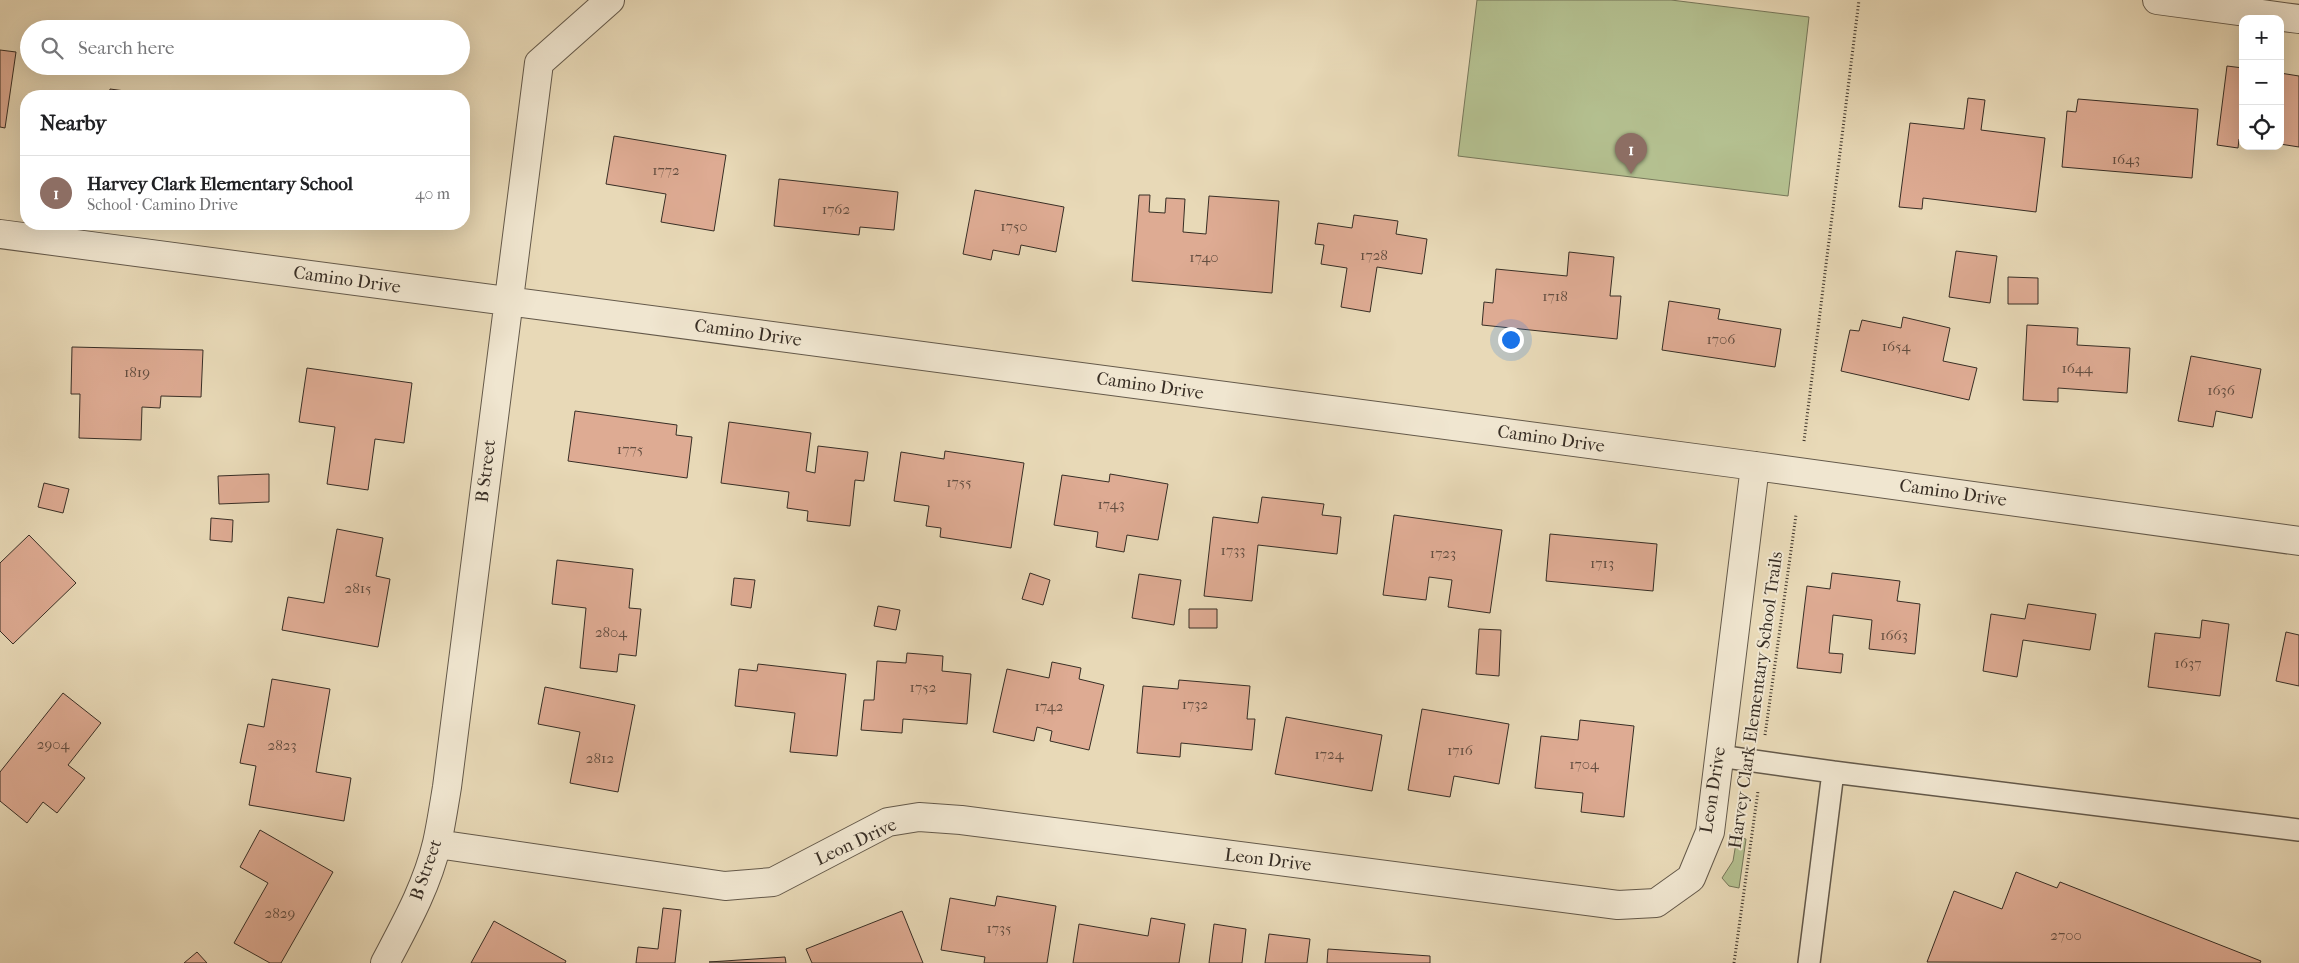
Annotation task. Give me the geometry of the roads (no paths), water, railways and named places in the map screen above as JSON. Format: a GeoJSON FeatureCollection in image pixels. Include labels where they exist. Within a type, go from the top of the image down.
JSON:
{"type":"FeatureCollection","features":[{"type":"Feature","properties":{"kind":"street","name":"B Street"},"geometry":{"type":"LineString","coordinates":[[385,963],[427,876],[437,844],[447,787],[507,301],[539,63],[610,0]]}},
{"type":"Feature","properties":{"kind":"street"},"geometry":{"type":"LineString","coordinates":[[2157,0],[2299,19]]}},
{"type":"Feature","properties":{"kind":"street","name":"Camino Drive"},"geometry":{"type":"LineString","coordinates":[[0,234],[1755,466],[2299,541]]}},
{"type":"Feature","properties":{"kind":"street","name":"Leon Drive"},"geometry":{"type":"LineString","coordinates":[[437,844],[725,886],[773,882],[888,822],[919,817],[961,820],[1618,905],[1656,903],[1691,878],[1710,832],[1755,466]]}},
{"type":"Feature","properties":{"kind":"lane"},"geometry":{"type":"LineString","coordinates":[[1719,756],[2299,830]]}},
{"type":"Feature","properties":{"kind":"lane"},"geometry":{"type":"LineString","coordinates":[[1810,963],[1833,772]]}},
{"type":"Feature","properties":{"kind":"place","name":"Harvey Clark Elementary School"},"geometry":{"type":"Point","coordinates":[1631,174]}}]}
